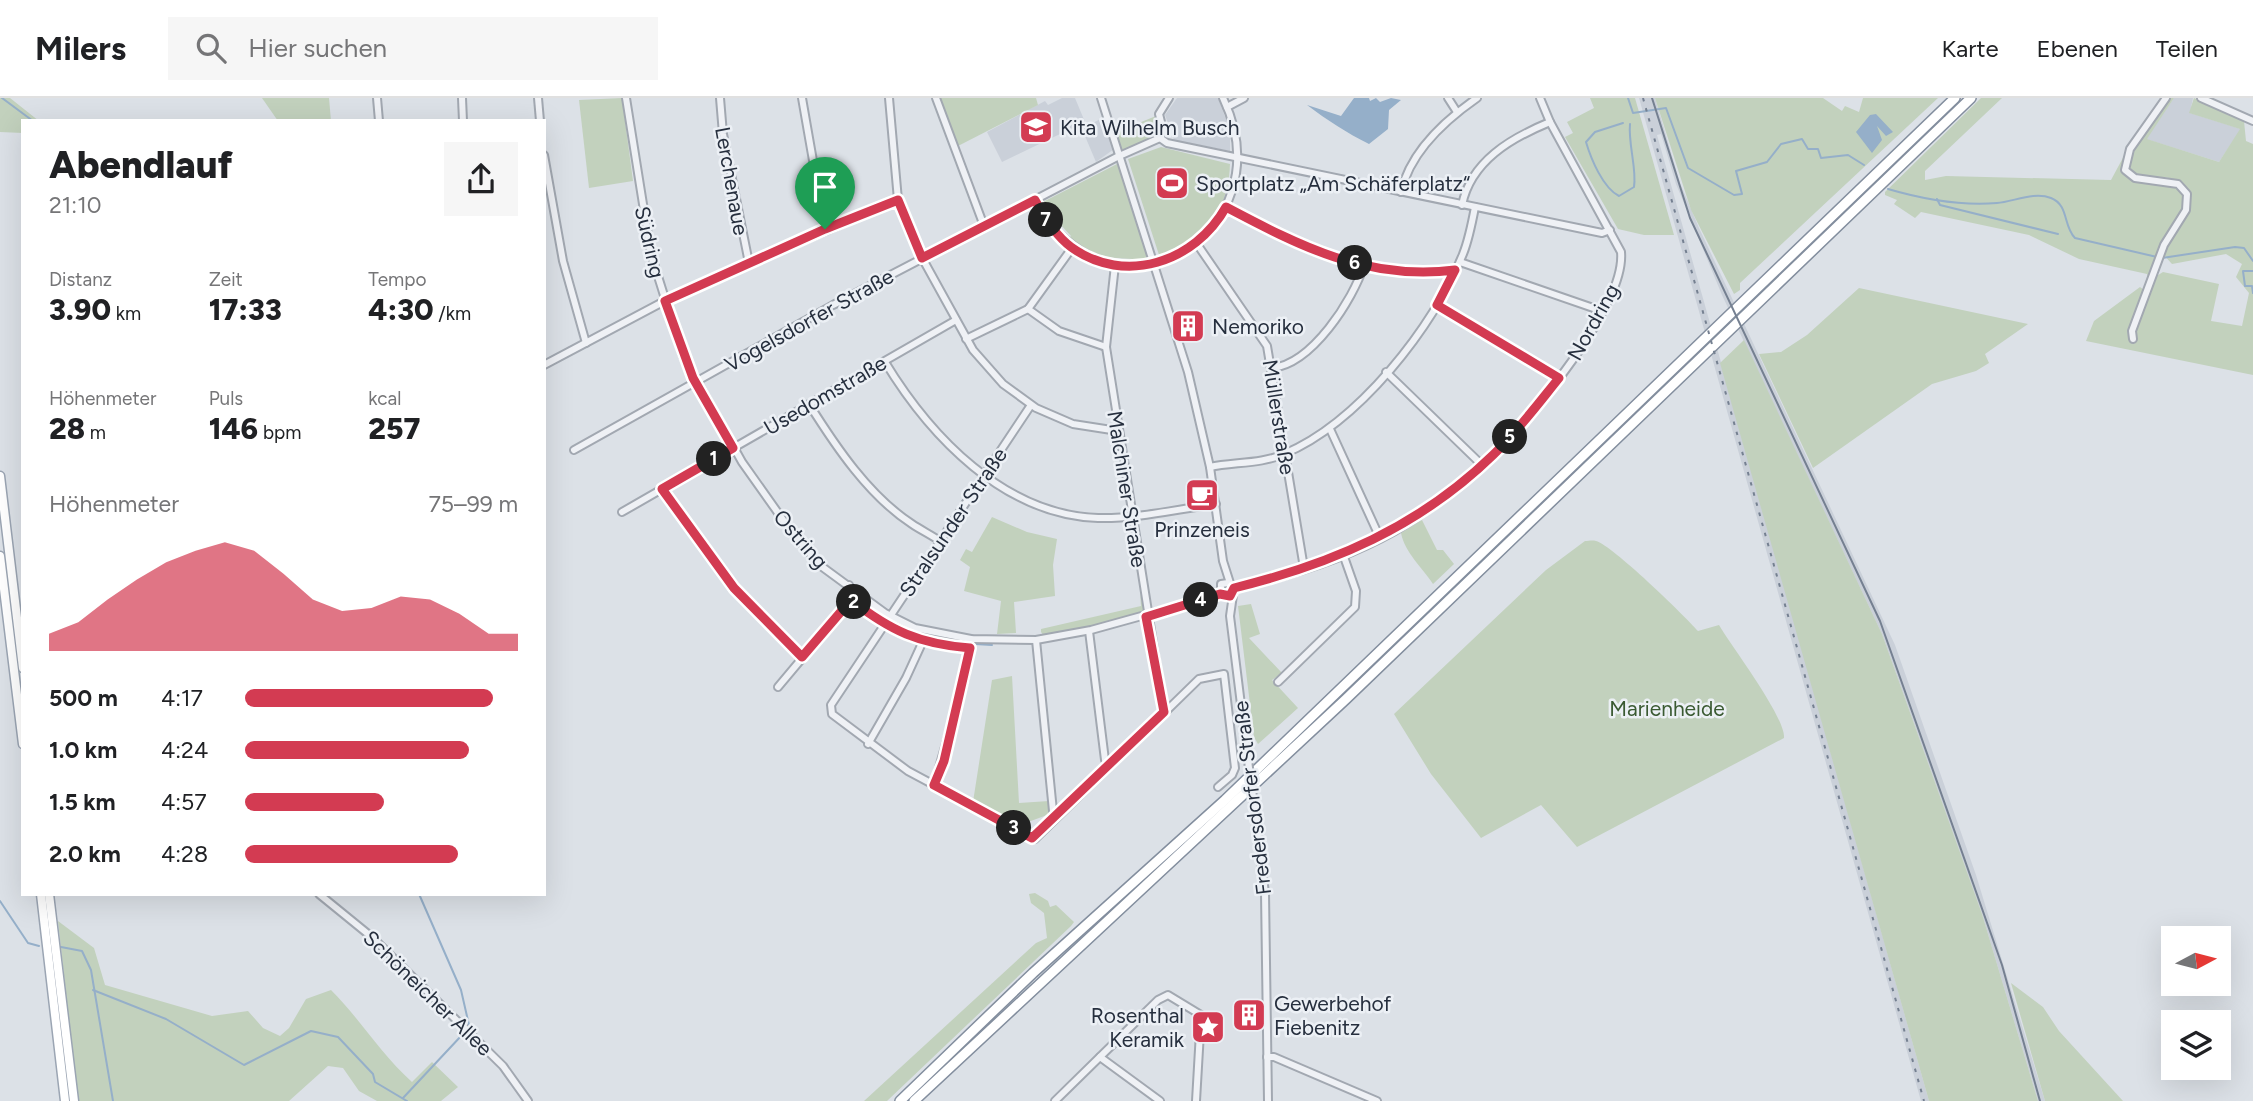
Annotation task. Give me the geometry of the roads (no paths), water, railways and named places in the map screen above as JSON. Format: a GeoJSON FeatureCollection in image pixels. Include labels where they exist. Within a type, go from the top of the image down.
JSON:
{"type":"FeatureCollection","features":[{"type":"Feature","properties":{"kind":"highway"},"geometry":{"type":"LineString","coordinates":[[900,1101],[1033,973],[1225,800],[1955,98]]}},
{"type":"Feature","properties":{"kind":"highway"},"geometry":{"type":"LineString","coordinates":[[914,1101],[1346,699],[1971,98]]}},
{"type":"Feature","properties":{"kind":"main road"},"geometry":{"type":"LineString","coordinates":[[0,476],[21,652]]}},
{"type":"Feature","properties":{"kind":"main road"},"geometry":{"type":"LineString","coordinates":[[0,556],[15,603],[21,709]]}},
{"type":"Feature","properties":{"kind":"main road"},"geometry":{"type":"LineString","coordinates":[[41,896],[65,1101]]}},
{"type":"Feature","properties":{"kind":"main road"},"geometry":{"type":"LineString","coordinates":[[49,896],[74,1101]]}},
{"type":"Feature","properties":{"kind":"street"},"geometry":{"type":"LineString","coordinates":[[377,98],[379,119]]}},
{"type":"Feature","properties":{"kind":"street"},"geometry":{"type":"LineString","coordinates":[[462,98],[464,119]]}},
{"type":"Feature","properties":{"kind":"street"},"geometry":{"type":"LineString","coordinates":[[538,98],[540,119]]}},
{"type":"Feature","properties":{"kind":"street","name":"Südring"},"geometry":{"type":"LineString","coordinates":[[626,98],[639,194],[665,301],[695,382]]}},
{"type":"Feature","properties":{"kind":"street","name":"Lerchenaue"},"geometry":{"type":"LineString","coordinates":[[720,98],[723,134],[748,262]]}},
{"type":"Feature","properties":{"kind":"street"},"geometry":{"type":"LineString","coordinates":[[802,98],[825,229]]}},
{"type":"Feature","properties":{"kind":"street"},"geometry":{"type":"LineString","coordinates":[[890,98],[898,200],[922,258],[966,339],[993,375],[1031,405],[1073,424],[1118,431]]}},
{"type":"Feature","properties":{"kind":"street"},"geometry":{"type":"LineString","coordinates":[[936,98],[984,226]]}},
{"type":"Feature","properties":{"kind":"street","name":"Fredersdorfer Straße"},"geometry":{"type":"LineString","coordinates":[[1101,98],[1185,363],[1210,467],[1265,893],[1268,1101]]}},
{"type":"Feature","properties":{"kind":"street"},"geometry":{"type":"LineString","coordinates":[[1169,98],[1159,114],[1163,132],[1160,138],[1167,143],[1602,233],[1610,230],[1550,122],[1540,98]]}},
{"type":"Feature","properties":{"kind":"street"},"geometry":{"type":"LineString","coordinates":[[1035,200],[1046,220],[1072,247],[1115,265],[1155,263],[1177,256],[1198,244],[1226,207],[1233,188],[1233,126],[1223,98]]}},
{"type":"Feature","properties":{"kind":"street"},"geometry":{"type":"LineString","coordinates":[[1227,107],[1244,98]]}},
{"type":"Feature","properties":{"kind":"street"},"geometry":{"type":"LineString","coordinates":[[1448,98],[1457,112]]}},
{"type":"Feature","properties":{"kind":"street"},"geometry":{"type":"LineString","coordinates":[[1401,192],[1416,158],[1457,112],[1477,98]]}},
{"type":"Feature","properties":{"kind":"street"},"geometry":{"type":"LineString","coordinates":[[2133,339],[2132,331],[2159,257],[2186,211],[2187,194],[2171,181],[2129,176],[2124,165],[2130,149],[2165,98]]}},
{"type":"Feature","properties":{"kind":"street"},"geometry":{"type":"LineString","coordinates":[[2201,98],[2253,121]]}},
{"type":"Feature","properties":{"kind":"street"},"geometry":{"type":"LineString","coordinates":[[1462,205],[1469,180],[1477,170],[1515,139],[1550,122]]}},
{"type":"Feature","properties":{"kind":"street","name":"Vogelsdorfer Straße"},"geometry":{"type":"LineString","coordinates":[[574,450],[922,258],[1121,155],[1160,138]]}},
{"type":"Feature","properties":{"kind":"street"},"geometry":{"type":"LineString","coordinates":[[546,166],[563,261],[586,343]]}},
{"type":"Feature","properties":{"kind":"street"},"geometry":{"type":"LineString","coordinates":[[546,364],[665,301],[748,262],[898,200]]}},
{"type":"Feature","properties":{"kind":"street"},"geometry":{"type":"LineString","coordinates":[[1226,207],[1305,249],[1364,265],[1427,272],[1455,270]]}},
{"type":"Feature","properties":{"kind":"street"},"geometry":{"type":"LineString","coordinates":[[1210,467],[1285,454],[1330,429],[1386,372],[1437,305],[1460,262],[1475,207]]}},
{"type":"Feature","properties":{"kind":"street","name":"Nordring"},"geometry":{"type":"LineString","coordinates":[[1226,590],[1304,568],[1380,538],[1410,521],[1482,465],[1559,378],[1602,311],[1621,266],[1619,244],[1610,230]]}},
{"type":"Feature","properties":{"kind":"street","name":"Müllerstraße"},"geometry":{"type":"LineString","coordinates":[[1198,244],[1267,346],[1304,568]]}},
{"type":"Feature","properties":{"kind":"street"},"geometry":{"type":"LineString","coordinates":[[966,339],[1028,309],[1072,247]]}},
{"type":"Feature","properties":{"kind":"street"},"geometry":{"type":"LineString","coordinates":[[1460,262],[1602,311]]}},
{"type":"Feature","properties":{"kind":"street","name":"Malchiner Straße"},"geometry":{"type":"LineString","coordinates":[[1115,265],[1106,347],[1146,617],[1164,712]]}},
{"type":"Feature","properties":{"kind":"street"},"geometry":{"type":"LineString","coordinates":[[1272,368],[1294,359],[1331,326],[1353,294],[1364,265]]}},
{"type":"Feature","properties":{"kind":"street"},"geometry":{"type":"LineString","coordinates":[[1437,305],[1559,378]]}},
{"type":"Feature","properties":{"kind":"street"},"geometry":{"type":"LineString","coordinates":[[1028,309],[1059,331],[1106,347]]}},
{"type":"Feature","properties":{"kind":"street","name":"Usedomstraße"},"geometry":{"type":"LineString","coordinates":[[622,512],[956,320]]}},
{"type":"Feature","properties":{"kind":"street"},"geometry":{"type":"LineString","coordinates":[[885,362],[904,394],[928,424],[985,474],[1026,500],[1057,511],[1096,518],[1131,517],[1216,504]]}},
{"type":"Feature","properties":{"kind":"street"},"geometry":{"type":"LineString","coordinates":[[1386,372],[1482,465]]}},
{"type":"Feature","properties":{"kind":"street","name":"Ostring"},"geometry":{"type":"LineString","coordinates":[[695,382],[733,448],[821,566],[891,616],[937,635],[971,639],[1036,640],[1146,617],[1226,590]]}},
{"type":"Feature","properties":{"kind":"street"},"geometry":{"type":"LineString","coordinates":[[809,404],[836,446],[871,487],[913,525],[940,541]]}},
{"type":"Feature","properties":{"kind":"street","name":"Stralsunder Straße"},"geometry":{"type":"LineString","coordinates":[[868,744],[830,710],[1031,405]]}},
{"type":"Feature","properties":{"kind":"street"},"geometry":{"type":"LineString","coordinates":[[1330,429],[1380,538]]}},
{"type":"Feature","properties":{"kind":"street"},"geometry":{"type":"LineString","coordinates":[[662,489],[734,588],[802,657]]}},
{"type":"Feature","properties":{"kind":"street"},"geometry":{"type":"LineString","coordinates":[[1278,682],[1355,607],[1356,591],[1343,554]]}},
{"type":"Feature","properties":{"kind":"street"},"geometry":{"type":"LineString","coordinates":[[849,585],[847,593],[851,600],[886,627],[923,641],[970,648]]}},
{"type":"Feature","properties":{"kind":"street"},"geometry":{"type":"LineString","coordinates":[[778,687],[851,600]]}},
{"type":"Feature","properties":{"kind":"street"},"geometry":{"type":"LineString","coordinates":[[1089,631],[1105,760],[1109,765]]}},
{"type":"Feature","properties":{"kind":"street"},"geometry":{"type":"LineString","coordinates":[[934,785],[944,761],[971,639]]}},
{"type":"Feature","properties":{"kind":"street"},"geometry":{"type":"LineString","coordinates":[[1036,640],[1053,811],[1056,818]]}},
{"type":"Feature","properties":{"kind":"street"},"geometry":{"type":"LineString","coordinates":[[923,641],[906,678],[868,744],[934,785],[1032,838],[1201,678],[1224,674],[1235,768],[1232,775],[1218,787]]}},
{"type":"Feature","properties":{"kind":"street","name":"Schöneicher Allee"},"geometry":{"type":"LineString","coordinates":[[321,896],[373,938],[503,1066],[528,1101]]}},
{"type":"Feature","properties":{"kind":"street"},"geometry":{"type":"LineString","coordinates":[[1055,1101],[1158,1000],[1171,995],[1202,1014],[1196,1101]]}},
{"type":"Feature","properties":{"kind":"street"},"geometry":{"type":"LineString","coordinates":[[1100,1057],[1160,1101]]}},
{"type":"Feature","properties":{"kind":"street"},"geometry":{"type":"LineString","coordinates":[[1267,1057],[1274,1057],[1377,1101]]}},
{"type":"Feature","properties":{"kind":"water"},"geometry":{"type":"Polygon","coordinates":[[[1354,98],[1369,98],[1370,101],[1376,98],[1380,102],[1391,98],[1401,100],[1389,110],[1388,129],[1369,144],[1307,105],[1341,116],[1354,98]]]}},
{"type":"Feature","properties":{"kind":"water"},"geometry":{"type":"Polygon","coordinates":[[[1876,114],[1893,132],[1886,136],[1877,126],[1882,140],[1872,153],[1856,132],[1870,115],[1876,114]]]}},
{"type":"Feature","properties":{"kind":"waterway"},"geometry":{"type":"LineString","coordinates":[[2,98],[30,119]]}},
{"type":"Feature","properties":{"kind":"waterway"},"geometry":{"type":"LineString","coordinates":[[1628,98],[1633,113],[1666,108],[1688,168],[1734,195],[1742,194],[1736,171],[1767,162],[1781,144],[1802,139],[1808,149],[1818,149],[1821,158],[1848,155],[1864,165]]}},
{"type":"Feature","properties":{"kind":"waterway"},"geometry":{"type":"LineString","coordinates":[[1623,123],[1595,132],[1586,142],[1603,180],[1619,196],[1634,187],[1630,124]]}},
{"type":"Feature","properties":{"kind":"waterway"},"geometry":{"type":"LineString","coordinates":[[1888,189],[1956,203],[1997,203],[2044,196],[2057,201],[2061,206],[2075,238],[2157,257]]}},
{"type":"Feature","properties":{"kind":"waterway"},"geometry":{"type":"LineString","coordinates":[[1937,199],[1940,205],[2058,234]]}},
{"type":"Feature","properties":{"kind":"waterway"},"geometry":{"type":"LineString","coordinates":[[2162,258],[2235,247],[2244,248],[2253,261]]}},
{"type":"Feature","properties":{"kind":"waterway"},"geometry":{"type":"LineString","coordinates":[[2253,271],[2243,271],[2245,286],[2252,286],[2253,293]]}},
{"type":"Feature","properties":{"kind":"waterway"},"geometry":{"type":"LineString","coordinates":[[855,595],[883,618]]}},
{"type":"Feature","properties":{"kind":"waterway"},"geometry":{"type":"LineString","coordinates":[[893,624],[923,636],[964,644]]}},
{"type":"Feature","properties":{"kind":"waterway"},"geometry":{"type":"LineString","coordinates":[[975,644],[992,645]]}},
{"type":"Feature","properties":{"kind":"waterway"},"geometry":{"type":"LineString","coordinates":[[420,896],[461,990],[469,1025]]}},
{"type":"Feature","properties":{"kind":"waterway"},"geometry":{"type":"LineString","coordinates":[[0,901],[28,943],[39,946]]}},
{"type":"Feature","properties":{"kind":"waterway"},"geometry":{"type":"LineString","coordinates":[[61,947],[82,951],[91,970],[113,1101]]}},
{"type":"Feature","properties":{"kind":"waterway"},"geometry":{"type":"LineString","coordinates":[[93,990],[166,1019],[244,1065],[311,1031],[338,1037],[373,1074],[375,1082],[407,1101]]}},
{"type":"Feature","properties":{"kind":"waterway"},"geometry":{"type":"LineString","coordinates":[[403,1098],[462,1035]]}},
{"type":"Feature","properties":{"kind":"tram line"},"geometry":{"type":"LineString","coordinates":[[1652,98],[1690,218],[1880,621],[2002,965],[2040,1101]]}},
{"type":"Feature","properties":{"kind":"railway"},"geometry":{"type":"LineString","coordinates":[[1643,98],[1924,1101]]}},
{"type":"Feature","properties":{"kind":"place","name":"Kita Wilhelm Busch"},"geometry":{"type":"Point","coordinates":[1036,127]}},
{"type":"Feature","properties":{"kind":"place","name":"Sportplatz „Am Schäferplatz“"},"geometry":{"type":"Point","coordinates":[1172,183]}},
{"type":"Feature","properties":{"kind":"place","name":"Nemoriko"},"geometry":{"type":"Point","coordinates":[1188,326]}},
{"type":"Feature","properties":{"kind":"place","name":"Prinzeneis"},"geometry":{"type":"Point","coordinates":[1202,495]}},
{"type":"Feature","properties":{"kind":"place","name":"Gewerbehof Fiebenitz"},"geometry":{"type":"Point","coordinates":[1249,1015]}},
{"type":"Feature","properties":{"kind":"place","name":"Rosenthal Keramik"},"geometry":{"type":"Point","coordinates":[1208,1027]}},
{"type":"Feature","properties":{"kind":"park label","name":"Marienheide"},"geometry":{"type":"Point","coordinates":[1667,708]}}]}
